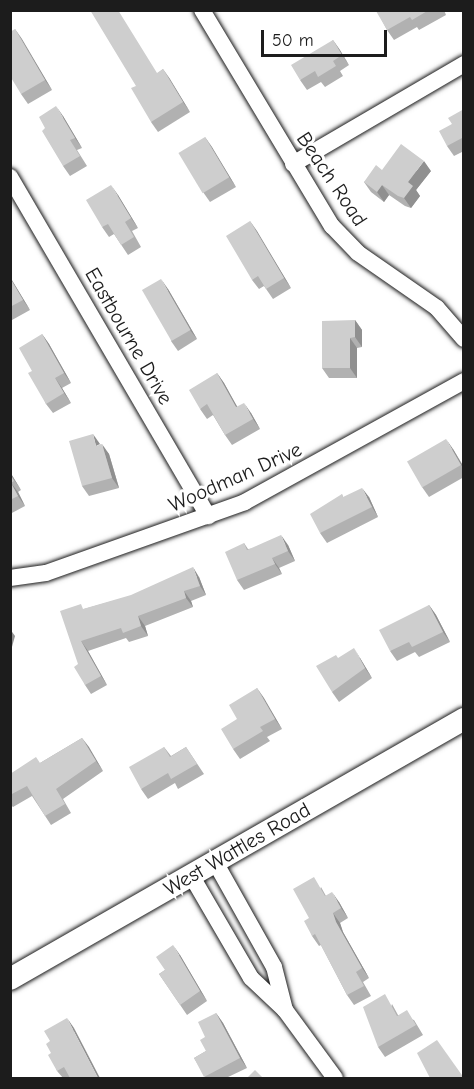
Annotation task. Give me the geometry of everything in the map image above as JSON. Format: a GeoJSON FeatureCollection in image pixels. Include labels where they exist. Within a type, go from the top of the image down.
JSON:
{"type":"FeatureCollection","features":[{"type":"Feature","properties":{"kind":"street","name":"Beach Road"},"geometry":{"type":"LineString","coordinates":[[202,10],[293,164],[344,240],[421,294],[464,339]]}},
{"type":"Feature","properties":{"kind":"street"},"geometry":{"type":"LineString","coordinates":[[293,164],[464,64]]}},
{"type":"Feature","properties":{"kind":"street","name":"Eastbourne Drive"},"geometry":{"type":"LineString","coordinates":[[10,177],[208,516]]}},
{"type":"Feature","properties":{"kind":"street","name":"Woodman Drive"},"geometry":{"type":"LineString","coordinates":[[10,578],[46,573],[208,516],[280,486],[464,381]]}},
{"type":"Feature","properties":{"kind":"street","name":"West Wattles Road"},"geometry":{"type":"LineString","coordinates":[[10,979],[464,719]]}},
{"type":"Feature","properties":{"kind":"street"},"geometry":{"type":"LineString","coordinates":[[216,862],[274,967],[285,1010]]}},
{"type":"Feature","properties":{"kind":"street"},"geometry":{"type":"LineString","coordinates":[[191,875],[251,978],[285,1010],[335,1078]]}},
{"type":"Feature","properties":{"kind":"building"},"geometry":{"type":"Polygon","coordinates":[[[90,10],[118,10],[157,73],[163,69],[183,102],[151,122],[131,88],[136,86],[90,10]]]}},
{"type":"Feature","properties":{"kind":"building"},"geometry":{"type":"Polygon","coordinates":[[[377,10],[429,10],[412,20],[410,17],[387,30],[377,10]]]}},
{"type":"Feature","properties":{"kind":"building"},"geometry":{"type":"Polygon","coordinates":[[[15,29],[45,80],[21,94],[10,76],[10,32],[15,29]]]}},
{"type":"Feature","properties":{"kind":"building"},"geometry":{"type":"Polygon","coordinates":[[[333,40],[342,55],[333,61],[336,66],[318,77],[315,71],[300,80],[291,65],[333,40]]]}},
{"type":"Feature","properties":{"kind":"building"},"geometry":{"type":"Polygon","coordinates":[[[56,106],[75,138],[70,140],[80,156],[63,166],[42,131],[45,128],[39,117],[56,106]]]}},
{"type":"Feature","properties":{"kind":"building"},"geometry":{"type":"Polygon","coordinates":[[[464,109],[464,137],[447,146],[439,131],[452,124],[448,118],[464,109]]]}},
{"type":"Feature","properties":{"kind":"building"},"geometry":{"type":"Polygon","coordinates":[[[205,137],[229,177],[203,193],[178,153],[205,137]]]}},
{"type":"Feature","properties":{"kind":"building"},"geometry":{"type":"Polygon","coordinates":[[[401,144],[424,161],[408,182],[413,186],[404,198],[382,185],[377,192],[364,182],[376,165],[382,170],[401,144]]]}},
{"type":"Feature","properties":{"kind":"building"},"geometry":{"type":"Polygon","coordinates":[[[111,185],[131,218],[125,222],[134,237],[121,245],[108,224],[102,227],[86,200],[111,185]]]}},
{"type":"Feature","properties":{"kind":"building"},"geometry":{"type":"Polygon","coordinates":[[[250,221],[284,278],[266,289],[258,276],[252,280],[226,236],[250,221]]]}},
{"type":"Feature","properties":{"kind":"building"},"geometry":{"type":"Polygon","coordinates":[[[10,278],[23,300],[10,307],[10,278]]]}},
{"type":"Feature","properties":{"kind":"building"},"geometry":{"type":"Polygon","coordinates":[[[161,279],[190,330],[171,341],[142,290],[161,279]]]}},
{"type":"Feature","properties":{"kind":"building"},"geometry":{"type":"Polygon","coordinates":[[[355,320],[355,337],[350,338],[350,368],[322,368],[322,321],[355,320]]]}},
{"type":"Feature","properties":{"kind":"building"},"geometry":{"type":"Polygon","coordinates":[[[42,334],[64,373],[55,378],[64,393],[46,404],[28,373],[32,371],[19,348],[42,334]]]}},
{"type":"Feature","properties":{"kind":"building"},"geometry":{"type":"Polygon","coordinates":[[[217,373],[236,407],[244,403],[253,419],[225,435],[207,404],[200,409],[189,390],[217,373]]]}},
{"type":"Feature","properties":{"kind":"building"},"geometry":{"type":"Polygon","coordinates":[[[93,434],[96,446],[102,444],[112,478],[82,486],[69,441],[93,434]]]}},
{"type":"Feature","properties":{"kind":"building"},"geometry":{"type":"Polygon","coordinates":[[[446,439],[461,465],[422,487],[407,461],[446,439]]]}},
{"type":"Feature","properties":{"kind":"building"},"geometry":{"type":"Polygon","coordinates":[[[10,474],[14,481],[11,483],[18,496],[10,500],[10,474]]]}},
{"type":"Feature","properties":{"kind":"building"},"geometry":{"type":"Polygon","coordinates":[[[362,488],[372,507],[320,533],[310,514],[342,494],[343,497],[362,488]]]}},
{"type":"Feature","properties":{"kind":"building"},"geometry":{"type":"Polygon","coordinates":[[[281,535],[288,551],[272,558],[275,564],[237,580],[225,552],[244,543],[247,550],[281,535]]]}},
{"type":"Feature","properties":{"kind":"building"},"geometry":{"type":"Polygon","coordinates":[[[193,567],[200,586],[184,591],[186,598],[138,616],[141,626],[123,633],[121,628],[81,641],[101,676],[85,685],[74,667],[78,664],[60,611],[81,604],[83,609],[131,595],[193,567]]]}},
{"type":"Feature","properties":{"kind":"building"},"geometry":{"type":"Polygon","coordinates":[[[429,605],[443,632],[412,647],[409,642],[390,651],[379,630],[429,605]]]}},
{"type":"Feature","properties":{"kind":"building"},"geometry":{"type":"Polygon","coordinates":[[[354,648],[365,668],[332,692],[316,666],[336,655],[338,658],[354,648]]]}},
{"type":"Feature","properties":{"kind":"building"},"geometry":{"type":"Polygon","coordinates":[[[257,688],[275,719],[260,727],[263,731],[233,749],[221,729],[237,719],[229,705],[257,688]]]}},
{"type":"Feature","properties":{"kind":"building"},"geometry":{"type":"Polygon","coordinates":[[[82,738],[96,761],[56,789],[65,804],[45,816],[27,786],[10,795],[10,774],[36,757],[40,763],[82,738]]]}},
{"type":"Feature","properties":{"kind":"building"},"geometry":{"type":"Polygon","coordinates":[[[164,747],[170,757],[186,747],[197,764],[171,779],[168,773],[141,789],[129,767],[164,747]]]}},
{"type":"Feature","properties":{"kind":"building"},"geometry":{"type":"Polygon","coordinates":[[[314,877],[325,896],[332,892],[341,908],[333,913],[336,922],[362,968],[356,972],[364,986],[347,995],[315,934],[312,936],[304,921],[309,918],[293,889],[314,877]]]}},
{"type":"Feature","properties":{"kind":"building"},"geometry":{"type":"Polygon","coordinates":[[[173,945],[200,991],[180,1005],[159,974],[165,970],[156,957],[173,945]]]}},
{"type":"Feature","properties":{"kind":"building"},"geometry":{"type":"Polygon","coordinates":[[[385,994],[397,1016],[407,1010],[416,1025],[378,1047],[363,1007],[385,994]]]}},
{"type":"Feature","properties":{"kind":"building"},"geometry":{"type":"Polygon","coordinates":[[[216,1013],[240,1058],[204,1077],[194,1058],[206,1051],[200,1040],[205,1037],[198,1022],[216,1013]]]}},
{"type":"Feature","properties":{"kind":"building"},"geometry":{"type":"Polygon","coordinates":[[[67,1018],[98,1078],[70,1078],[64,1067],[57,1071],[48,1055],[51,1053],[46,1044],[50,1041],[44,1031],[67,1018]]]}},
{"type":"Feature","properties":{"kind":"building"},"geometry":{"type":"Polygon","coordinates":[[[437,1040],[464,1078],[430,1078],[417,1053],[437,1040]]]}},
{"type":"Feature","properties":{"kind":"building"},"geometry":{"type":"Polygon","coordinates":[[[255,1070],[263,1078],[247,1078],[255,1070]]]}}]}
